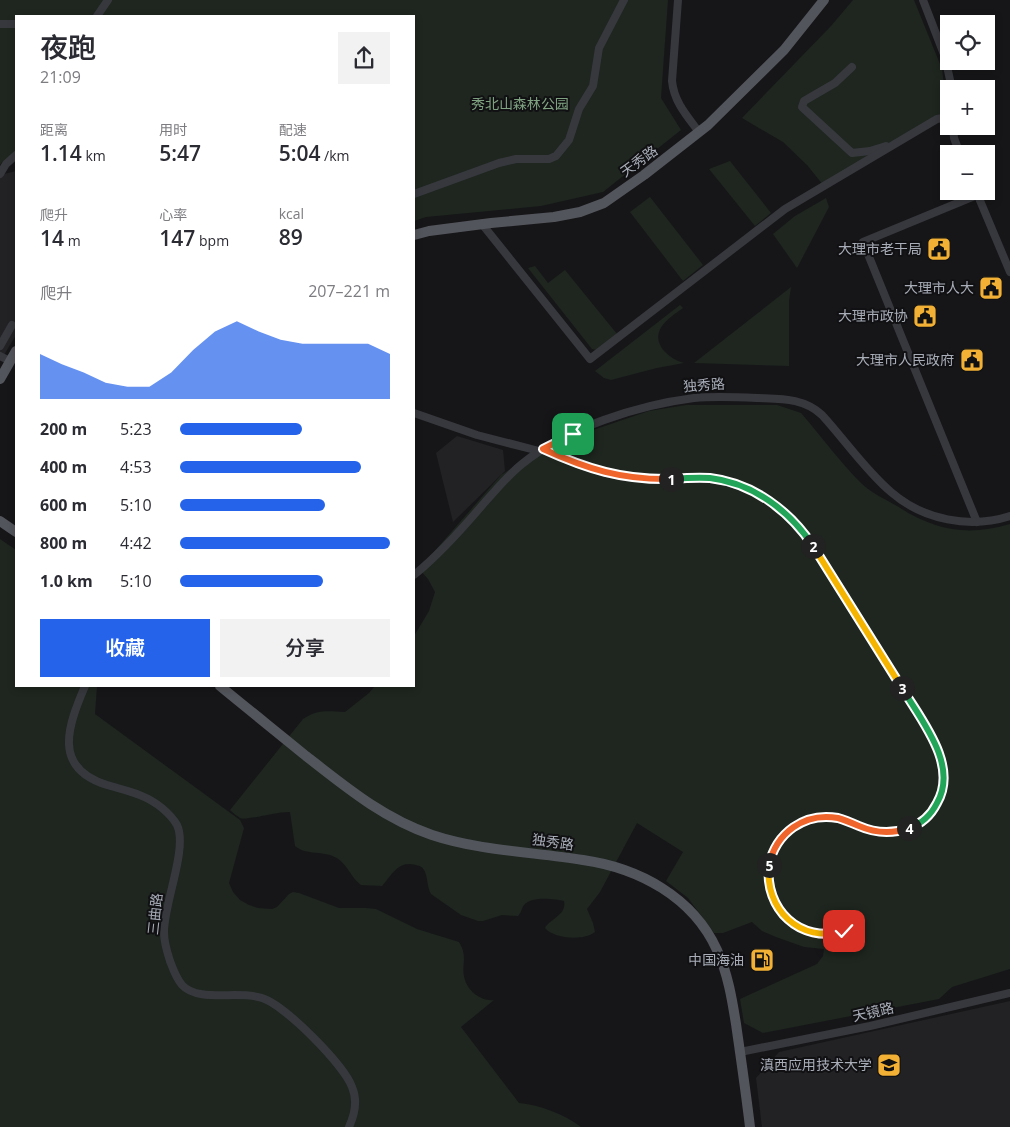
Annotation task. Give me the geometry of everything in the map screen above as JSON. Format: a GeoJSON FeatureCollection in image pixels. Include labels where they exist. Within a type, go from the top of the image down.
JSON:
{"type":"FeatureCollection","features":[{"type":"Feature","properties":{"kind":"main road","name":"天秀路"},"geometry":{"type":"LineString","coordinates":[[415,235],[482,224],[554,217],[580,212],[604,203],[644,175],[699,132],[784,50],[824,0]]}},
{"type":"Feature","properties":{"kind":"main road"},"geometry":{"type":"LineString","coordinates":[[0,379],[15,353]]}},
{"type":"Feature","properties":{"kind":"main road"},"geometry":{"type":"LineString","coordinates":[[0,521],[15,531]]}},
{"type":"Feature","properties":{"kind":"main road","name":"独秀路"},"geometry":{"type":"LineString","coordinates":[[221,687],[361,798],[397,820],[432,835],[461,843],[604,863],[636,874],[670,893],[699,921],[717,949],[730,988],[750,1127]]}},
{"type":"Feature","properties":{"kind":"street"},"geometry":{"type":"LineString","coordinates":[[98,15],[108,0]]}},
{"type":"Feature","properties":{"kind":"street"},"geometry":{"type":"LineString","coordinates":[[415,194],[499,163],[525,159],[549,159],[556,156],[569,140],[579,109],[593,86],[599,48],[624,0]]}},
{"type":"Feature","properties":{"kind":"street"},"geometry":{"type":"LineString","coordinates":[[678,0],[672,89],[678,105],[699,132]]}},
{"type":"Feature","properties":{"kind":"street"},"geometry":{"type":"LineString","coordinates":[[923,0],[945,57],[950,80]]}},
{"type":"Feature","properties":{"kind":"street"},"geometry":{"type":"LineString","coordinates":[[0,24],[15,24]]}},
{"type":"Feature","properties":{"kind":"street"},"geometry":{"type":"LineString","coordinates":[[852,67],[835,83],[804,101],[802,107],[852,154],[870,151],[900,141]]}},
{"type":"Feature","properties":{"kind":"street"},"geometry":{"type":"LineString","coordinates":[[482,224],[590,360],[785,209],[940,119]]}},
{"type":"Feature","properties":{"kind":"street"},"geometry":{"type":"LineString","coordinates":[[0,174],[6,164],[15,156]]}},
{"type":"Feature","properties":{"kind":"street"},"geometry":{"type":"LineString","coordinates":[[961,200],[863,242],[977,522]]}},
{"type":"Feature","properties":{"kind":"street"},"geometry":{"type":"LineString","coordinates":[[980,200],[1010,272]]}},
{"type":"Feature","properties":{"kind":"street"},"geometry":{"type":"LineString","coordinates":[[0,346],[12,325]]}},
{"type":"Feature","properties":{"kind":"street"},"geometry":{"type":"LineString","coordinates":[[0,356],[10,361]]}},
{"type":"Feature","properties":{"kind":"street","name":"独秀路"},"geometry":{"type":"LineString","coordinates":[[415,574],[454,537],[510,474],[541,450],[595,424],[635,411],[676,401],[726,397],[796,401],[808,404],[822,415],[876,478],[901,500],[938,517],[959,521],[977,522],[997,520],[1010,516]]}},
{"type":"Feature","properties":{"kind":"street"},"geometry":{"type":"LineString","coordinates":[[415,413],[476,435],[541,450],[613,475],[647,479],[699,478],[737,485],[758,495],[785,513],[800,528],[819,555],[924,724],[937,748],[944,769],[944,781],[939,801],[928,816],[913,827],[881,832],[866,829],[840,819],[820,818],[792,827],[784,834],[776,846],[769,864],[769,884],[774,903],[785,917],[804,929],[824,934],[844,931],[861,921]]}},
{"type":"Feature","properties":{"kind":"street","name":"三曲路"},"geometry":{"type":"LineString","coordinates":[[85,687],[69,732],[69,750],[74,764],[84,775],[92,779],[134,792],[153,801],[170,815],[179,830],[180,846],[167,905],[164,934],[166,949],[178,980],[186,989],[196,993],[255,996],[272,1002],[286,1012],[330,1055],[348,1077],[353,1087],[356,1102],[354,1116],[349,1127]]}},
{"type":"Feature","properties":{"kind":"street","name":"天镜路"},"geometry":{"type":"LineString","coordinates":[[740,1052],[853,1030],[1010,993]]}},
{"type":"Feature","properties":{"kind":"shaded area"},"geometry":{"type":"Polygon","coordinates":[[[15,171],[15,337],[4,355],[0,353],[0,175],[15,171]]]}},
{"type":"Feature","properties":{"kind":"shaded area"},"geometry":{"type":"Polygon","coordinates":[[[457,436],[503,450],[505,471],[453,522],[436,453],[457,436]]]}},
{"type":"Feature","properties":{"kind":"shaded area","name":"滇西应用技术大学"},"geometry":{"type":"Polygon","coordinates":[[[1010,1001],[1010,1127],[762,1127],[756,1078],[779,1052],[1010,1001]]]}},
{"type":"Feature","properties":{"kind":"green space","name":"秀北山森林公园"},"geometry":{"type":"Polygon","coordinates":[[[0,0],[668,0],[661,98],[681,130],[603,192],[541,206],[426,217],[415,221],[415,15],[15,15],[15,159],[2,162],[0,165],[0,0]]]}},
{"type":"Feature","properties":{"kind":"green space"},"geometry":{"type":"Polygon","coordinates":[[[853,0],[914,0],[940,64],[943,80],[940,80],[940,121],[824,186],[807,165],[783,142],[742,118],[831,26],[853,0]]]}},
{"type":"Feature","properties":{"kind":"green space"},"geometry":{"type":"Polygon","coordinates":[[[730,161],[771,213],[755,226],[709,169],[730,161]]]}},
{"type":"Feature","properties":{"kind":"green space"},"geometry":{"type":"Polygon","coordinates":[[[650,197],[703,265],[683,281],[630,212],[650,197]]]}},
{"type":"Feature","properties":{"kind":"green space"},"geometry":{"type":"Polygon","coordinates":[[[826,198],[829,207],[797,268],[773,234],[795,216],[826,198]]]}},
{"type":"Feature","properties":{"kind":"green space"},"geometry":{"type":"Polygon","coordinates":[[[535,266],[548,283],[565,270],[617,334],[597,350],[592,349],[528,268],[535,266]]]}},
{"type":"Feature","properties":{"kind":"green space"},"geometry":{"type":"Polygon","coordinates":[[[791,287],[789,301],[789,366],[694,363],[791,287]]]}},
{"type":"Feature","properties":{"kind":"green space"},"geometry":{"type":"Polygon","coordinates":[[[680,305],[683,308],[664,323],[658,338],[667,354],[684,363],[611,380],[604,378],[595,371],[680,305]]]}},
{"type":"Feature","properties":{"kind":"green space"},"geometry":{"type":"Polygon","coordinates":[[[686,405],[777,405],[801,413],[865,487],[924,521],[951,529],[965,530],[994,528],[1010,524],[1010,969],[952,987],[939,999],[763,1033],[744,1023],[740,999],[817,964],[823,956],[824,949],[804,947],[776,937],[762,931],[752,922],[723,933],[714,933],[688,898],[666,881],[683,852],[637,823],[600,892],[587,909],[595,932],[584,937],[569,938],[555,935],[545,928],[561,913],[564,901],[532,900],[524,905],[518,916],[502,915],[478,921],[461,915],[431,894],[427,877],[420,866],[410,864],[400,867],[392,873],[382,886],[361,885],[337,858],[326,854],[305,851],[295,846],[290,812],[243,819],[230,810],[303,719],[318,712],[345,712],[374,687],[415,687],[415,634],[429,611],[435,592],[428,579],[419,569],[501,475],[546,446],[649,411],[686,405]]]}},
{"type":"Feature","properties":{"kind":"green space"},"geometry":{"type":"Polygon","coordinates":[[[0,539],[15,549],[15,687],[97,687],[95,714],[240,820],[244,828],[229,883],[233,892],[240,900],[258,908],[272,909],[277,907],[289,894],[293,892],[299,893],[339,908],[376,909],[417,929],[459,942],[464,958],[464,975],[469,988],[480,997],[494,1000],[461,1027],[519,1103],[552,1111],[581,1127],[0,1127],[0,539]]]}},
{"type":"Feature","properties":{"kind":"place","name":"大理市老干局"},"geometry":{"type":"Point","coordinates":[939,249]}},
{"type":"Feature","properties":{"kind":"place","name":"大理市人大"},"geometry":{"type":"Point","coordinates":[991,288]}},
{"type":"Feature","properties":{"kind":"place","name":"大理市政协"},"geometry":{"type":"Point","coordinates":[925,316]}},
{"type":"Feature","properties":{"kind":"place","name":"大理市人民政府"},"geometry":{"type":"Point","coordinates":[972,360]}},
{"type":"Feature","properties":{"kind":"place","name":"中国海油"},"geometry":{"type":"Point","coordinates":[762,960]}},
{"type":"Feature","properties":{"kind":"place","name":"滇西应用技术大学"},"geometry":{"type":"Point","coordinates":[889,1065]}},
{"type":"Feature","properties":{"kind":"route"},"geometry":{"type":"LineString","coordinates":[[573,434],[543,449],[589,468],[613,475],[647,479],[711,478],[729,482],[752,491],[785,513],[800,528],[819,555],[896,678],[937,748],[944,769],[941,796],[934,810],[913,827],[881,832],[866,829],[840,819],[820,818],[792,827],[784,834],[776,846],[769,864],[768,879],[772,898],[780,912],[794,924],[814,933],[830,934],[844,931]]}}]}
